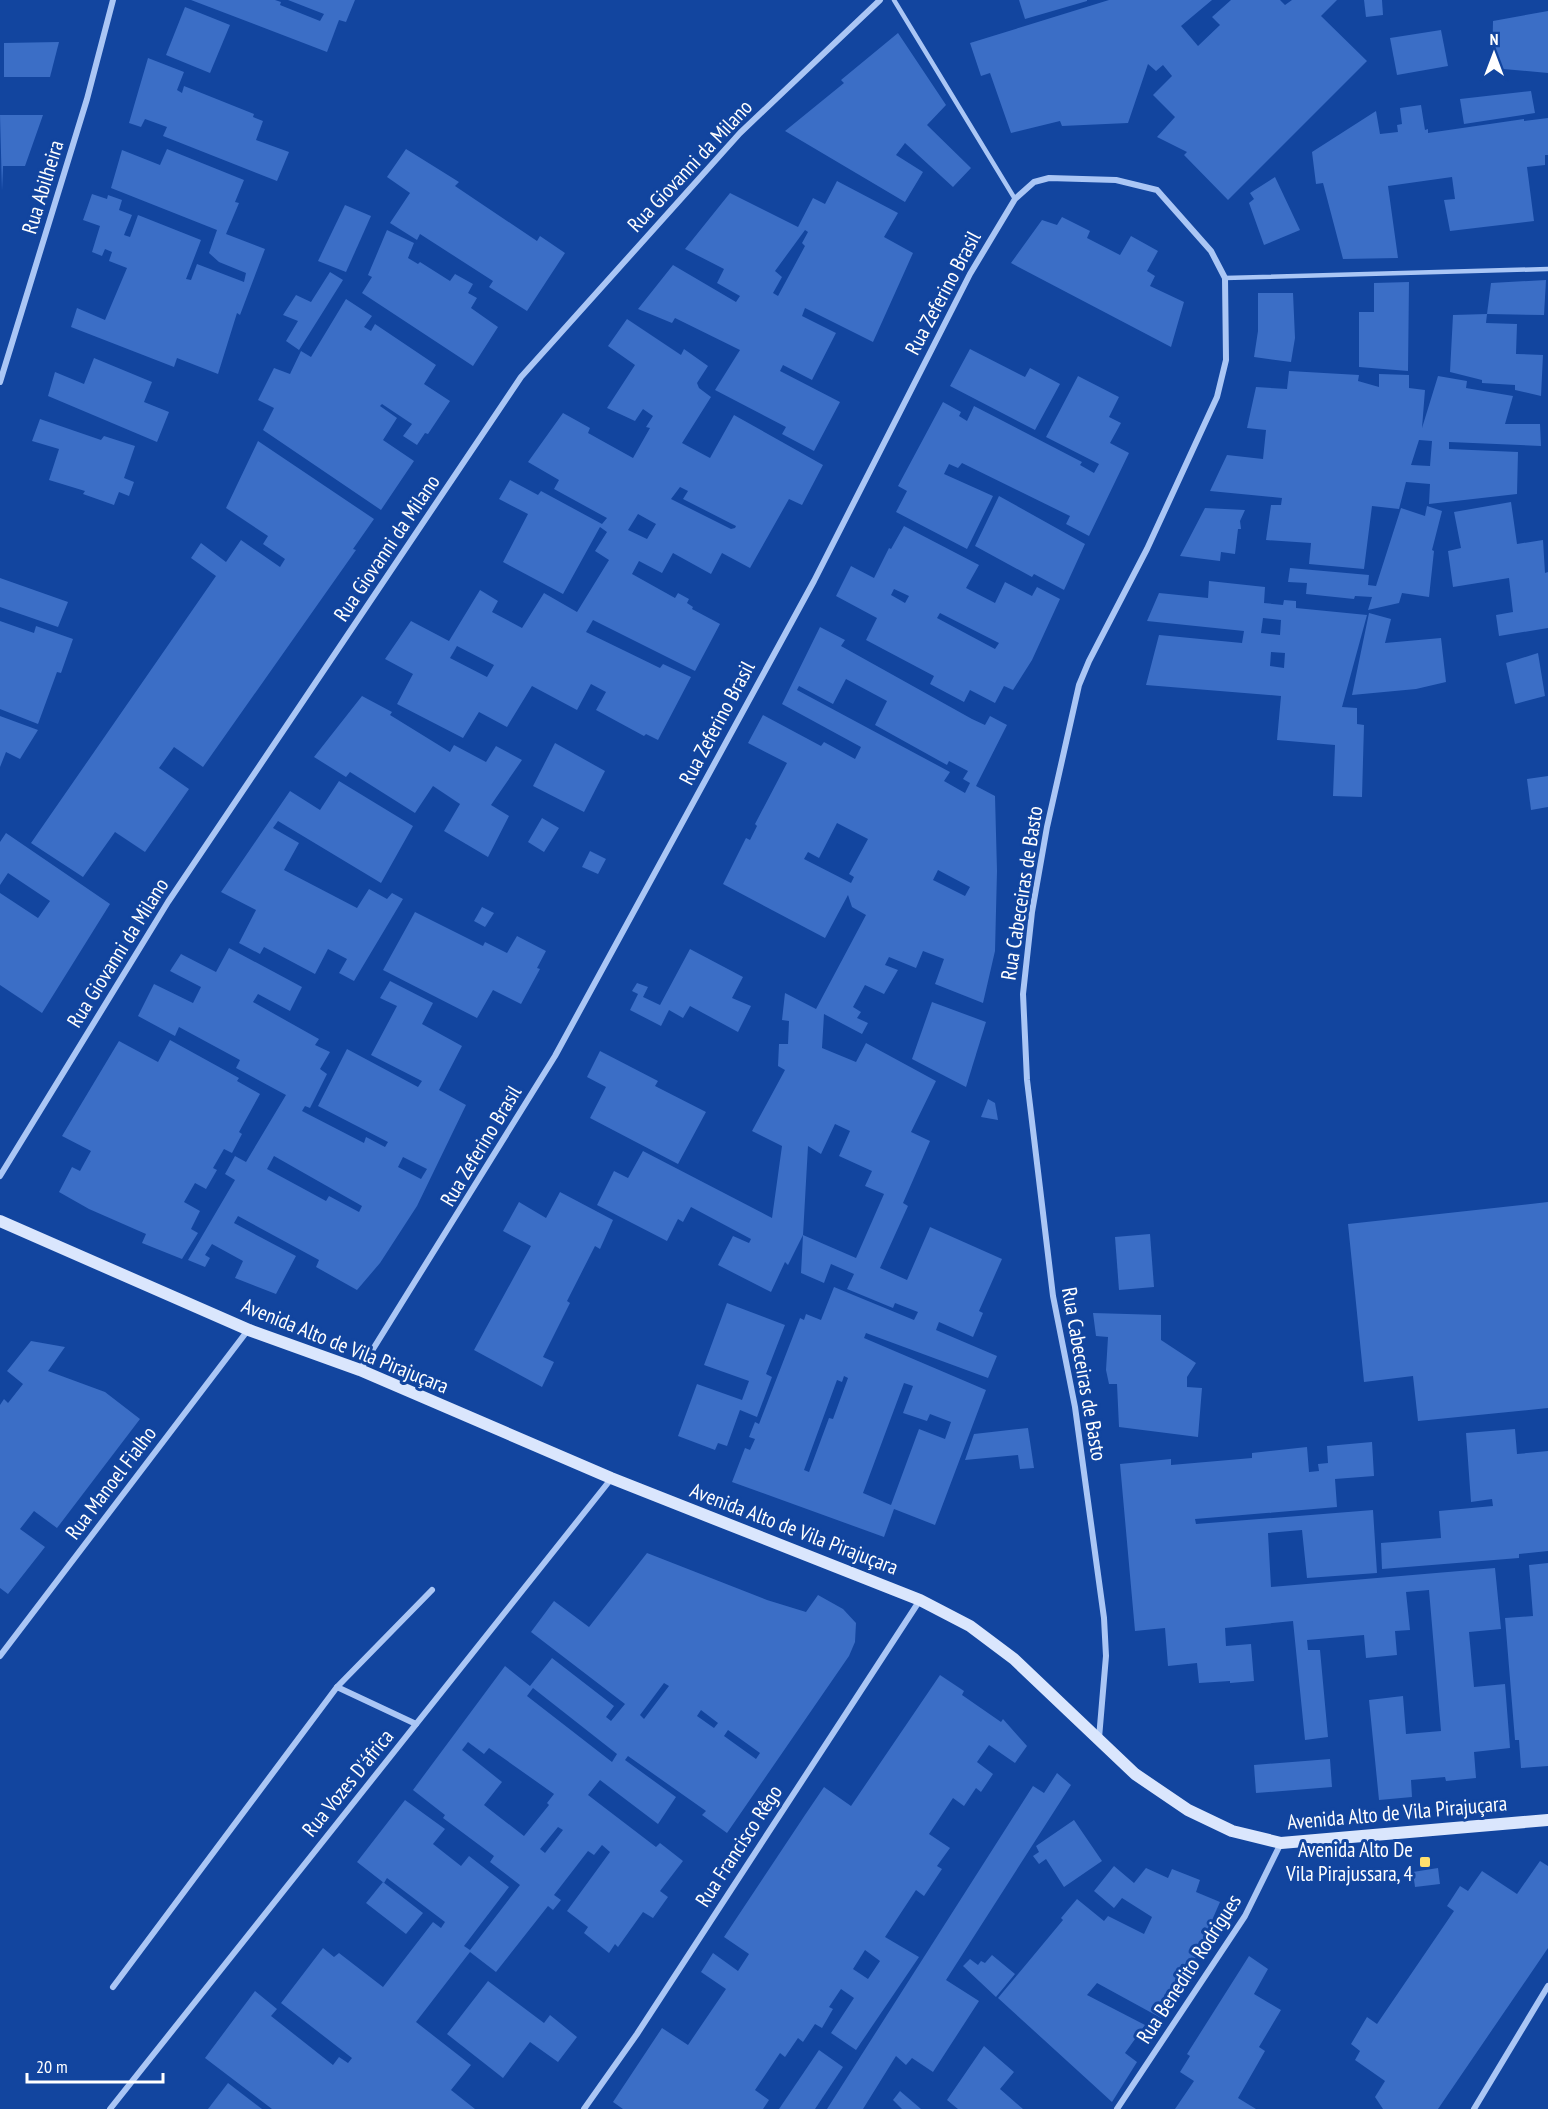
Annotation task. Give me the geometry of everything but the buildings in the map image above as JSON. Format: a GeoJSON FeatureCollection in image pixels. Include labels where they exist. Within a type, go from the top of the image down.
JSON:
{"type":"FeatureCollection","features":[{"type":"Feature","properties":{"kind":"main road","name":"Avenida Alto de Vila Pirajuçara"},"geometry":{"type":"LineString","coordinates":[[0,1221],[249,1330],[360,1370],[611,1478],[920,1599],[970,1626],[1014,1659],[1135,1774],[1188,1810],[1232,1831],[1281,1843],[1548,1820]]}},
{"type":"Feature","properties":{"kind":"street","name":"Rua Abilheira"},"geometry":{"type":"LineString","coordinates":[[0,382],[87,99],[113,0]]}},
{"type":"Feature","properties":{"kind":"street","name":"Rua Giovanni da Milano"},"geometry":{"type":"LineString","coordinates":[[0,1176],[168,902],[521,377],[584,304],[740,134],[880,0]]}},
{"type":"Feature","properties":{"kind":"street","name":"Rua Zeferino Brasil"},"geometry":{"type":"LineString","coordinates":[[360,1370],[555,1056],[814,581],[969,274],[1015,199],[1034,182],[1049,178],[1079,177],[1145,186]]}},
{"type":"Feature","properties":{"kind":"street","name":"Rua Cabeceiras de Basto"},"geometry":{"type":"LineString","coordinates":[[1099,1738],[1106,1656],[1104,1618],[1075,1407],[1053,1296],[1027,1080],[1023,994],[1034,901],[1079,685],[1089,661],[1148,549],[1217,397],[1226,360],[1225,278],[1211,251],[1195,230],[1156,190],[1145,186]]}},
{"type":"Feature","properties":{"kind":"street","name":"Rua Manoel Fialho"},"geometry":{"type":"LineString","coordinates":[[0,1656],[249,1330]]}},
{"type":"Feature","properties":{"kind":"street","name":"Rua Vozes D'áfrica"},"geometry":{"type":"LineString","coordinates":[[110,2109],[611,1478]]}},
{"type":"Feature","properties":{"kind":"street"},"geometry":{"type":"LineString","coordinates":[[113,1987],[337,1687],[432,1590]]}},
{"type":"Feature","properties":{"kind":"street","name":"Rua Francisco Rêgo"},"geometry":{"type":"LineString","coordinates":[[584,2109],[637,2034],[920,1599]]}},
{"type":"Feature","properties":{"kind":"street"},"geometry":{"type":"LineString","coordinates":[[337,1687],[416,1724]]}},
{"type":"Feature","properties":{"kind":"street","name":"Rua Benedito Rodrigues"},"geometry":{"type":"LineString","coordinates":[[1117,2109],[1245,1916],[1281,1843]]}},
{"type":"Feature","properties":{"kind":"street"},"geometry":{"type":"LineString","coordinates":[[1474,2109],[1548,1986]]}},
{"type":"Feature","properties":{"kind":"lane"},"geometry":{"type":"LineString","coordinates":[[894,0],[1015,199]]}},
{"type":"Feature","properties":{"kind":"lane"},"geometry":{"type":"LineString","coordinates":[[1225,278],[1548,269]]}},
{"type":"Feature","properties":{"kind":"place","name":"Avenida Alto De Vila Pirajussara, 4"},"geometry":{"type":"Point","coordinates":[1425,1862]}}]}
